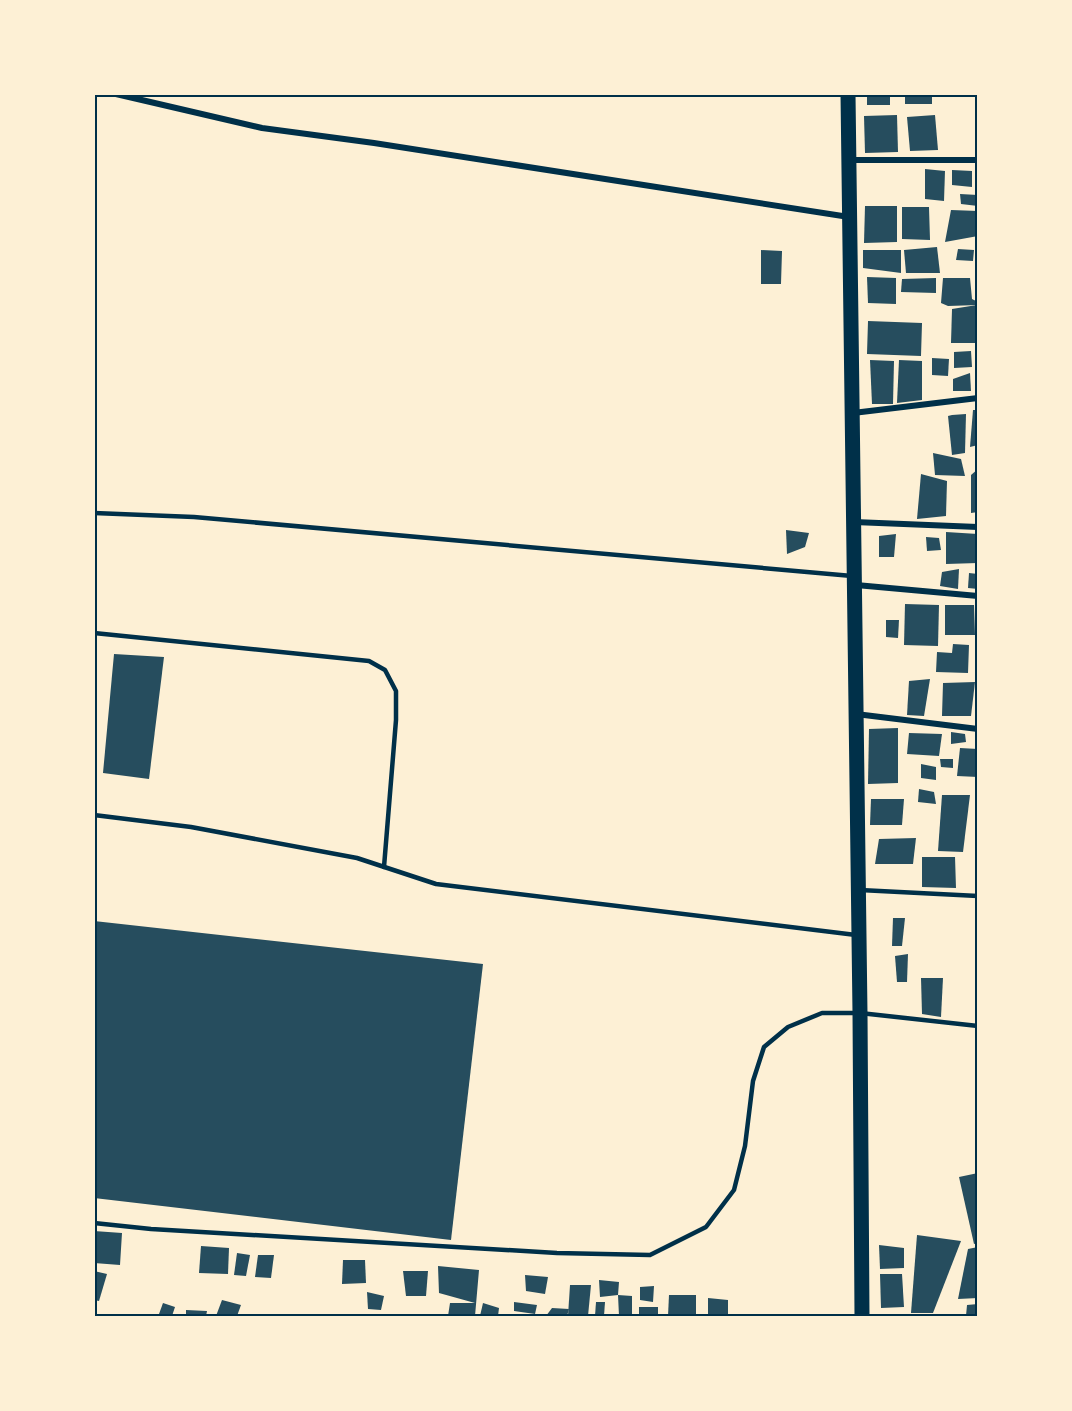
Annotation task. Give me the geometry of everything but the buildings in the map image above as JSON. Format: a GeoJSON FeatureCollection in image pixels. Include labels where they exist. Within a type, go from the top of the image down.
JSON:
{"type":"FeatureCollection","features":[{"type":"Feature","properties":{"kind":"main road"},"geometry":{"type":"LineString","coordinates":[[848,94],[862,1317]]}},
{"type":"Feature","properties":{"kind":"street"},"geometry":{"type":"LineString","coordinates":[[116,94],[262,128],[374,143],[850,217]]}},
{"type":"Feature","properties":{"kind":"street"},"geometry":{"type":"LineString","coordinates":[[849,160],[978,160]]}},
{"type":"Feature","properties":{"kind":"street"},"geometry":{"type":"LineString","coordinates":[[852,414],[978,398]]}},
{"type":"Feature","properties":{"kind":"street"},"geometry":{"type":"LineString","coordinates":[[854,522],[978,527]]}},
{"type":"Feature","properties":{"kind":"street"},"geometry":{"type":"LineString","coordinates":[[854,580],[978,596]]}},
{"type":"Feature","properties":{"kind":"street"},"geometry":{"type":"LineString","coordinates":[[856,714],[978,729]]}},
{"type":"Feature","properties":{"kind":"lane"},"geometry":{"type":"LineString","coordinates":[[94,513],[194,517],[854,580]]}},
{"type":"Feature","properties":{"kind":"lane"},"geometry":{"type":"LineString","coordinates":[[94,633],[369,661],[385,670],[396,691],[396,720],[384,867]]}},
{"type":"Feature","properties":{"kind":"lane"},"geometry":{"type":"LineString","coordinates":[[94,815],[191,827],[357,858],[436,884],[859,936]]}},
{"type":"Feature","properties":{"kind":"lane"},"geometry":{"type":"LineString","coordinates":[[858,890],[978,896]]}},
{"type":"Feature","properties":{"kind":"lane"},"geometry":{"type":"LineString","coordinates":[[94,1223],[151,1229],[557,1253],[650,1255],[706,1227],[734,1190],[745,1146],[753,1081],[764,1047],[788,1027],[822,1013],[860,1013],[978,1026]]}}]}
